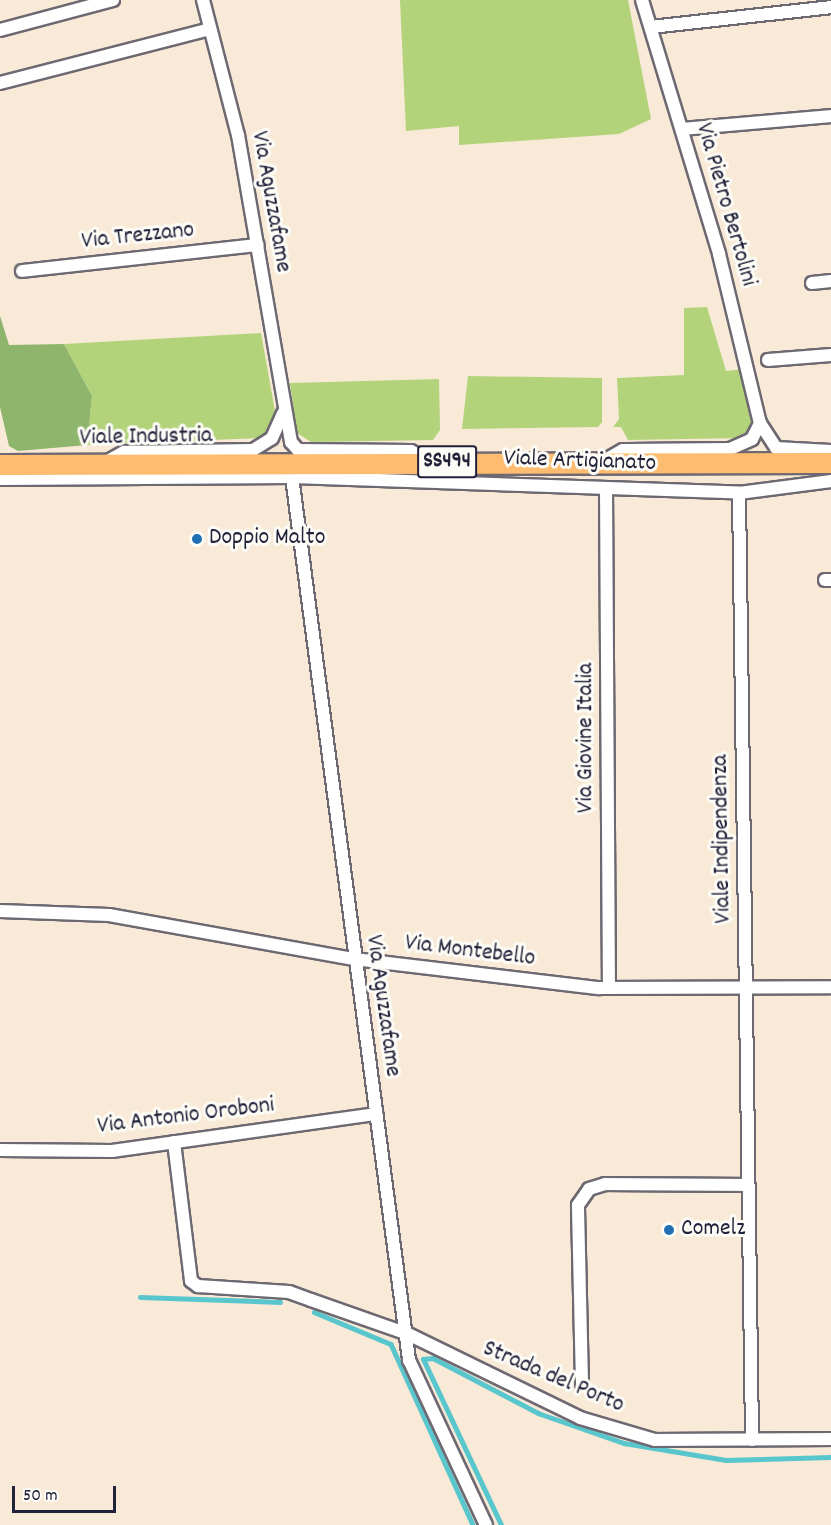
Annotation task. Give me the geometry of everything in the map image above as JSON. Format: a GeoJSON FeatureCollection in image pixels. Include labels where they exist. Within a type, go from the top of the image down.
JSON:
{"type":"FeatureCollection","features":[{"type":"Feature","properties":{"kind":"main road","name":"Viale Artigianato"},"geometry":{"type":"LineString","coordinates":[[292,470],[434,462],[831,463]]}},
{"type":"Feature","properties":{"kind":"main road","name":"Viale Industria"},"geometry":{"type":"LineString","coordinates":[[0,465],[104,464],[292,470]]}},
{"type":"Feature","properties":{"kind":"street"},"geometry":{"type":"LineString","coordinates":[[0,30],[113,0]]}},
{"type":"Feature","properties":{"kind":"street","name":"Via Aguzzafame"},"geometry":{"type":"LineString","coordinates":[[203,0],[258,245],[283,413],[298,450],[411,451],[434,462]]}},
{"type":"Feature","properties":{"kind":"street","name":"Via Pietro Bertolini"},"geometry":{"type":"LineString","coordinates":[[642,0],[682,129],[760,423],[776,448],[831,451]]}},
{"type":"Feature","properties":{"kind":"street"},"geometry":{"type":"LineString","coordinates":[[651,27],[831,7]]}},
{"type":"Feature","properties":{"kind":"street"},"geometry":{"type":"LineString","coordinates":[[0,83],[210,29]]}},
{"type":"Feature","properties":{"kind":"street"},"geometry":{"type":"LineString","coordinates":[[682,129],[831,116]]}},
{"type":"Feature","properties":{"kind":"street","name":"Via Trezzano"},"geometry":{"type":"LineString","coordinates":[[22,271],[258,245]]}},
{"type":"Feature","properties":{"kind":"street"},"geometry":{"type":"LineString","coordinates":[[812,283],[831,281]]}},
{"type":"Feature","properties":{"kind":"street"},"geometry":{"type":"LineString","coordinates":[[768,360],[831,355]]}},
{"type":"Feature","properties":{"kind":"street"},"geometry":{"type":"LineString","coordinates":[[104,464],[124,452],[253,450],[273,438],[283,413]]}},
{"type":"Feature","properties":{"kind":"street"},"geometry":{"type":"LineString","coordinates":[[601,463],[622,450],[730,449],[752,439],[760,423]]}},
{"type":"Feature","properties":{"kind":"street","name":"Via Aguzzafame"},"geometry":{"type":"LineString","coordinates":[[292,470],[354,959],[408,1334],[409,1360],[486,1525]]}},
{"type":"Feature","properties":{"kind":"street","name":"Viale Industria"},"geometry":{"type":"LineString","coordinates":[[0,479],[292,470]]}},
{"type":"Feature","properties":{"kind":"street","name":"Viale Artigianato"},"geometry":{"type":"LineString","coordinates":[[292,470],[606,488],[740,493],[831,481]]}},
{"type":"Feature","properties":{"kind":"street","name":"Via Giovine Italia"},"geometry":{"type":"LineString","coordinates":[[606,488],[609,988]]}},
{"type":"Feature","properties":{"kind":"street","name":"Viale Indipendenza"},"geometry":{"type":"LineString","coordinates":[[740,493],[752,1440]]}},
{"type":"Feature","properties":{"kind":"street","name":"Via Montebello"},"geometry":{"type":"LineString","coordinates":[[0,911],[109,915],[354,959],[609,988],[831,987]]}},
{"type":"Feature","properties":{"kind":"street","name":"Via Antonio Oroboni"},"geometry":{"type":"LineString","coordinates":[[0,1150],[112,1150],[376,1114]]}},
{"type":"Feature","properties":{"kind":"street","name":"Strada del Porto"},"geometry":{"type":"LineString","coordinates":[[174,1142],[191,1281],[198,1286],[290,1292],[408,1334],[580,1418],[656,1440],[831,1439]]}},
{"type":"Feature","properties":{"kind":"street"},"geometry":{"type":"LineString","coordinates":[[582,1384],[578,1205],[589,1189],[605,1184],[748,1185]]}},
{"type":"Feature","properties":{"kind":"green space"},"geometry":{"type":"Polygon","coordinates":[[[400,0],[628,0],[651,119],[619,134],[459,145],[459,126],[406,131],[400,0]]]}},
{"type":"Feature","properties":{"kind":"green space"},"geometry":{"type":"Polygon","coordinates":[[[707,307],[726,371],[744,369],[753,423],[743,438],[628,440],[621,427],[613,427],[619,419],[617,378],[684,375],[684,308],[707,307]]]}},
{"type":"Feature","properties":{"kind":"green space"},"geometry":{"type":"Polygon","coordinates":[[[0,316],[9,345],[64,344],[92,396],[87,445],[18,451],[9,446],[0,407],[0,316]]]}},
{"type":"Feature","properties":{"kind":"green space"},"geometry":{"type":"Polygon","coordinates":[[[261,333],[275,411],[264,438],[87,445],[92,396],[64,344],[261,333]]]}},
{"type":"Feature","properties":{"kind":"green space"},"geometry":{"type":"Polygon","coordinates":[[[468,376],[602,378],[602,422],[598,427],[462,429],[468,376]]]}},
{"type":"Feature","properties":{"kind":"green space"},"geometry":{"type":"Polygon","coordinates":[[[439,379],[440,430],[433,440],[311,442],[297,433],[290,383],[439,379]]]}},
{"type":"Feature","properties":{"kind":"waterway"},"geometry":{"type":"LineString","coordinates":[[140,1297],[280,1302]]}},
{"type":"Feature","properties":{"kind":"waterway"},"geometry":{"type":"LineString","coordinates":[[314,1312],[391,1344],[473,1525]]}},
{"type":"Feature","properties":{"kind":"waterway"},"geometry":{"type":"LineString","coordinates":[[501,1525],[423,1359],[433,1358],[538,1413],[624,1443],[726,1460],[831,1457]]}},
{"type":"Feature","properties":{"kind":"place","name":"Doppio Malto"},"geometry":{"type":"Point","coordinates":[197,539]}},
{"type":"Feature","properties":{"kind":"place","name":"Comelz"},"geometry":{"type":"Point","coordinates":[669,1230]}}]}
